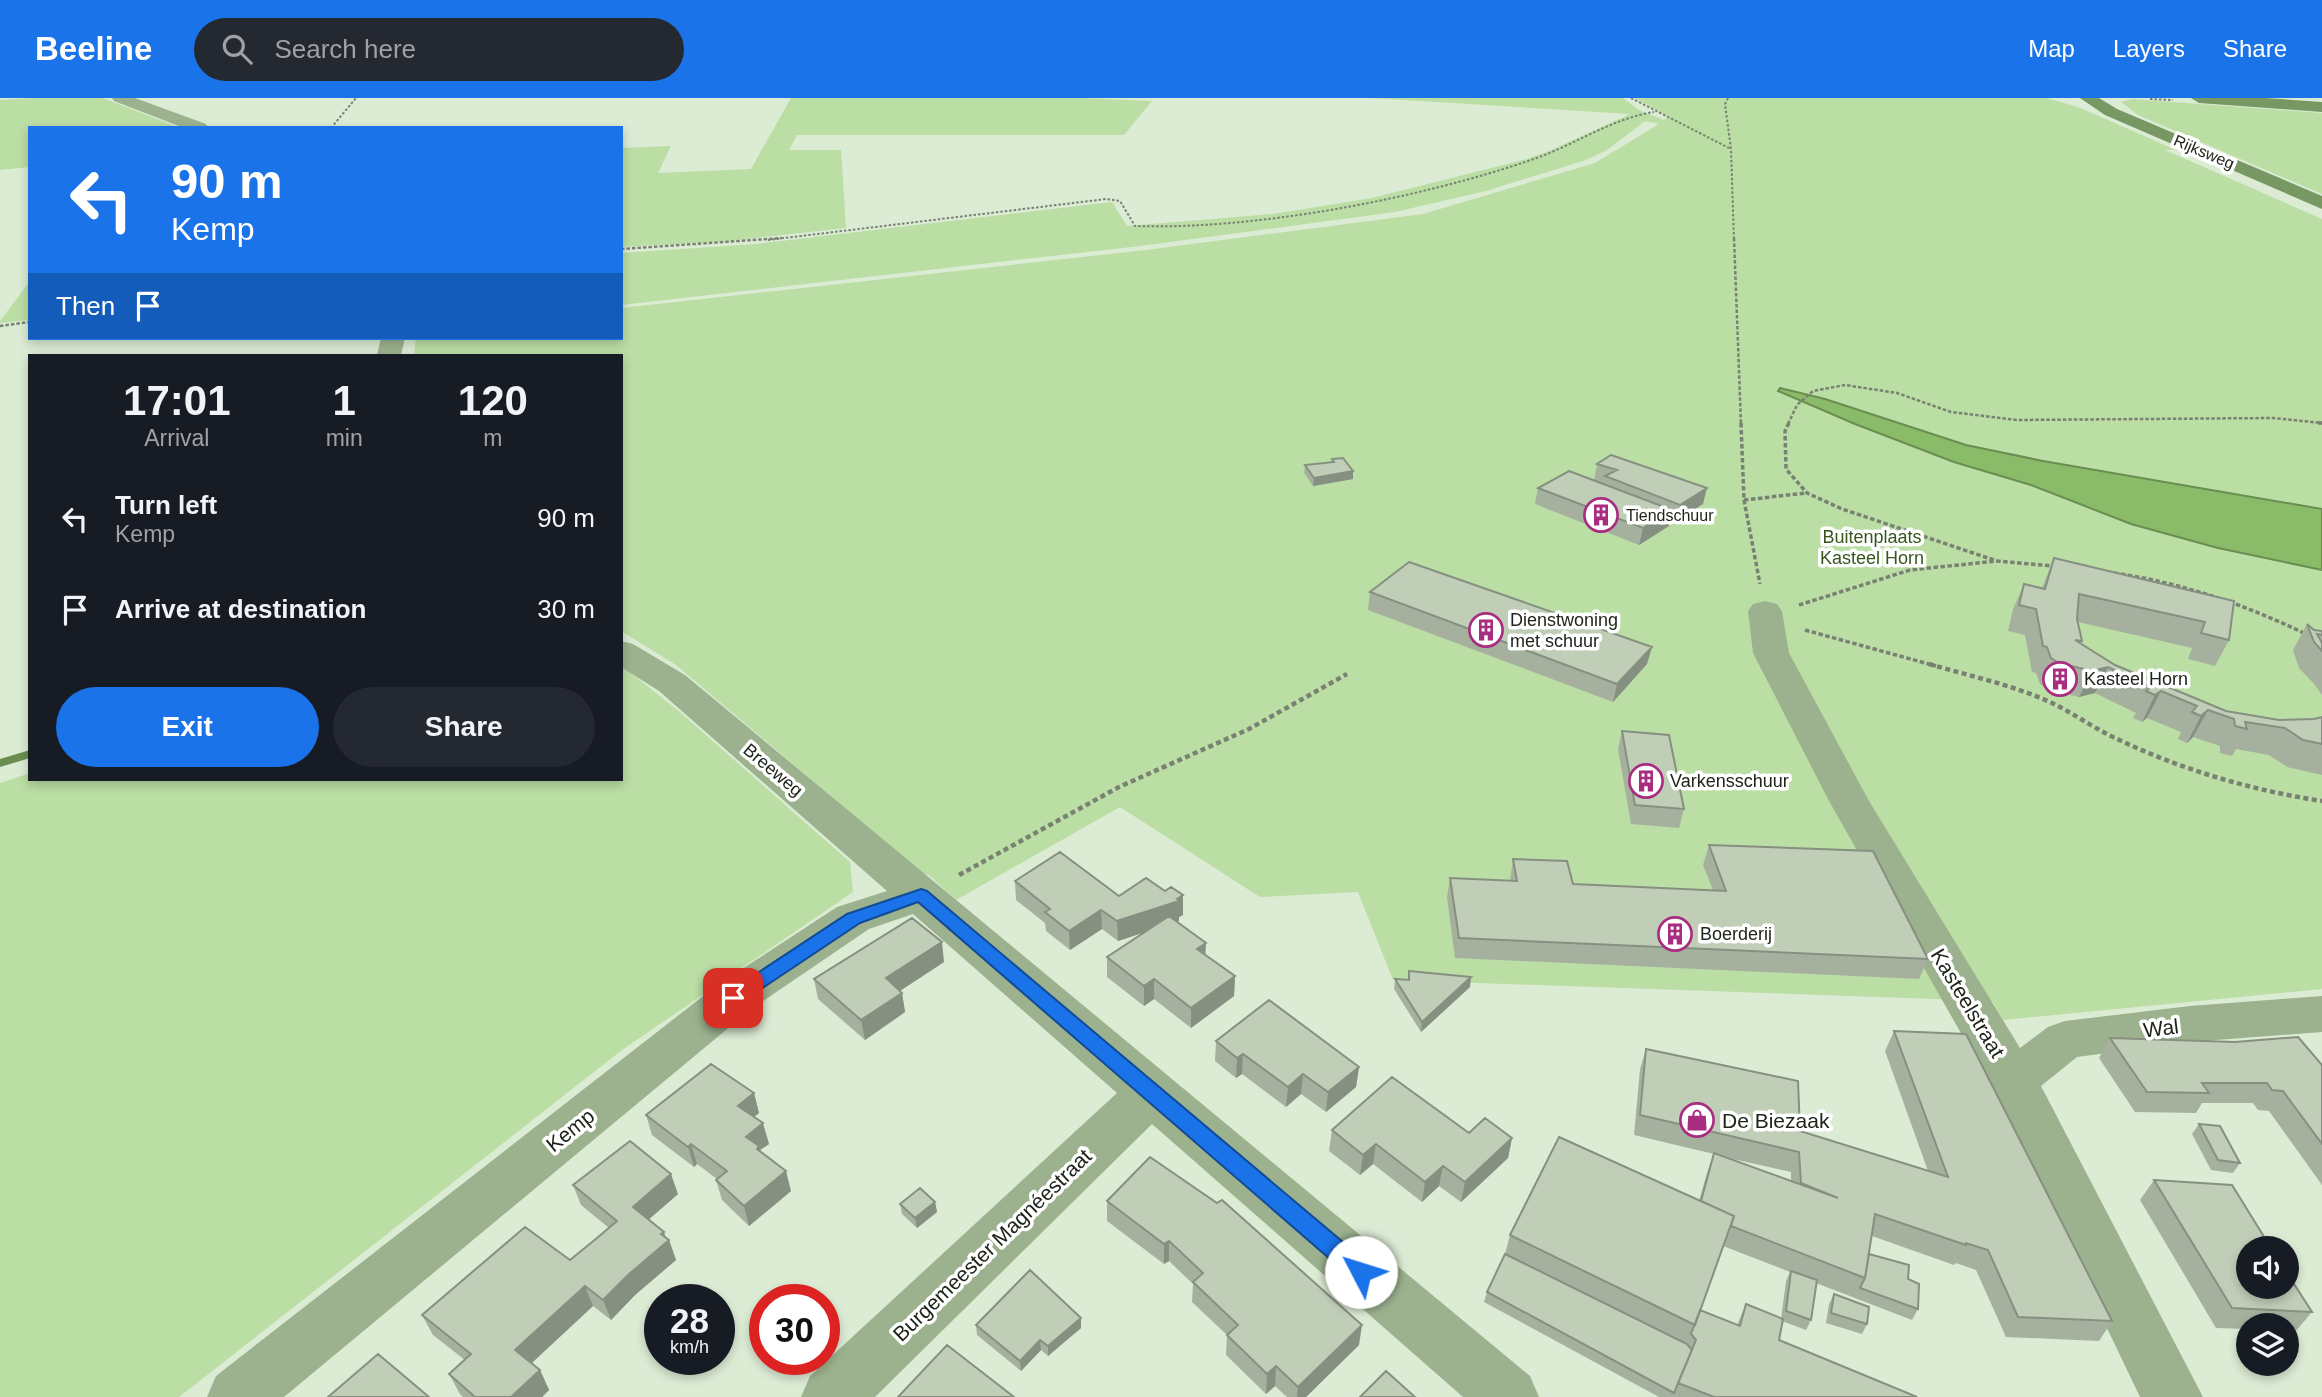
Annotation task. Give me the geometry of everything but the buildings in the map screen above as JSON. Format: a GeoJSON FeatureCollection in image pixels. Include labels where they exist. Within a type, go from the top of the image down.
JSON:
{"type":"FeatureCollection","features":[{"type":"Feature","properties":{"kind":"main road","name":"Rijksweg"},"geometry":{"type":"LineString","coordinates":[[2088,98],[2111,112],[2322,203]]}},
{"type":"Feature","properties":{"kind":"main road"},"geometry":{"type":"LineString","coordinates":[[2199,98],[2322,107]]}},
{"type":"Feature","properties":{"kind":"street"},"geometry":{"type":"LineString","coordinates":[[120,98],[195,126]]}},
{"type":"Feature","properties":{"kind":"street","name":"Kasteelstraat"},"geometry":{"type":"LineString","coordinates":[[1770,607],[1771,653],[1849,800],[2013,1080],[2172,1397]]}},
{"type":"Feature","properties":{"kind":"street","name":"Breeweg"},"geometry":{"type":"LineString","coordinates":[[623,651],[672,683],[1508,1397]]}},
{"type":"Feature","properties":{"kind":"street","name":"Kemp"},"geometry":{"type":"LineString","coordinates":[[238,1397],[733,998],[853,918],[921,895]]}},
{"type":"Feature","properties":{"kind":"street","name":"Wal"},"geometry":{"type":"LineString","coordinates":[[2013,1080],[2065,1040],[2190,1024],[2322,1014]]}},
{"type":"Feature","properties":{"kind":"street","name":"Burgemeester Magnéestraat"},"geometry":{"type":"LineString","coordinates":[[832,1397],[1151,1093]]}},
{"type":"Feature","properties":{"kind":"path"},"geometry":{"type":"LineString","coordinates":[[333,126],[356,98]]}},
{"type":"Feature","properties":{"kind":"path"},"geometry":{"type":"LineString","coordinates":[[1630,98],[1731,149]]}},
{"type":"Feature","properties":{"kind":"path"},"geometry":{"type":"LineString","coordinates":[[1728,98],[1725,104],[1731,149],[1744,500],[1770,607],[1798,628],[1989,681],[2052,703],[2112,737],[2190,769],[2275,794],[2322,801]]}},
{"type":"Feature","properties":{"kind":"path"},"geometry":{"type":"LineString","coordinates":[[623,249],[766,240],[1107,199],[1120,201],[1135,226],[1192,226],[1277,216],[1375,200],[1492,171],[1554,152],[1640,113],[1654,112]]}},
{"type":"Feature","properties":{"kind":"path"},"geometry":{"type":"LineString","coordinates":[[0,326],[28,322]]}},
{"type":"Feature","properties":{"kind":"path"},"geometry":{"type":"LineString","coordinates":[[1997,561],[1842,509],[1807,493],[1786,469],[1785,431],[1797,405],[1814,391],[1844,385],[1897,393],[1951,412],[2017,420],[2273,418],[2322,423]]}},
{"type":"Feature","properties":{"kind":"path"},"geometry":{"type":"LineString","coordinates":[[1744,500],[1807,493]]}},
{"type":"Feature","properties":{"kind":"path"},"geometry":{"type":"LineString","coordinates":[[1770,607],[1799,605],[1910,570],[1997,561],[2061,567]]}},
{"type":"Feature","properties":{"kind":"path"},"geometry":{"type":"LineString","coordinates":[[2107,572],[2213,594],[2269,615],[2312,637]]}},
{"type":"Feature","properties":{"kind":"path"},"geometry":{"type":"LineString","coordinates":[[921,895],[1010,849],[1119,787],[1249,729],[1348,674]]}},
{"type":"Feature","properties":{"kind":"green space"},"geometry":{"type":"Polygon","coordinates":[[[103,98],[175,126],[28,126],[28,167],[0,170],[0,100],[103,98]]]}},
{"type":"Feature","properties":{"kind":"green space"},"geometry":{"type":"Polygon","coordinates":[[[791,98],[1083,98],[1152,101],[1124,135],[797,135],[789,150],[841,150],[846,228],[728,241],[623,247],[623,148],[671,146],[658,173],[751,169],[791,98]]]}},
{"type":"Feature","properties":{"kind":"green space","name":"Buitenplaats Kasteel Horn"},"geometry":{"type":"Polygon","coordinates":[[[1371,98],[1623,98],[1639,110],[1664,120],[1669,117],[1635,98],[2047,98],[2078,107],[2176,150],[2165,150],[2322,219],[2322,989],[2003,1020],[1992,1001],[1393,980],[1358,892],[1260,897],[1120,807],[956,900],[676,665],[623,632],[623,354],[414,354],[416,340],[623,340],[623,308],[1146,250],[1423,214],[1595,163],[1659,124],[1645,121],[1607,150],[1586,160],[1486,191],[1395,212],[1140,246],[623,305],[623,253],[756,244],[1112,202],[1127,226],[1273,214],[1372,198],[1523,160],[1630,114],[1371,98]]]}},
{"type":"Feature","properties":{"kind":"green space"},"geometry":{"type":"Polygon","coordinates":[[[2132,99],[2322,113],[2322,194],[2138,115],[2121,102],[2132,99]]]}},
{"type":"Feature","properties":{"kind":"green space"},"geometry":{"type":"Polygon","coordinates":[[[28,284],[28,320],[0,321],[28,284]]]}},
{"type":"Feature","properties":{"kind":"green space"},"geometry":{"type":"Polygon","coordinates":[[[623,667],[681,713],[850,862],[853,892],[622,1050],[179,1397],[0,1397],[0,783],[28,774],[28,781],[623,781],[623,667]]]}},
{"type":"Feature","properties":{"kind":"shaded area"},"geometry":{"type":"Polygon","coordinates":[[[1780,388],[1825,399],[1966,445],[2043,461],[2322,509],[2322,570],[2218,548],[2131,524],[2031,485],[1954,462],[1855,424],[1778,391],[1780,388]]]}},
{"type":"Feature","properties":{"kind":"waterway"},"geometry":{"type":"LineString","coordinates":[[0,763],[28,755]]}},
{"type":"Feature","properties":{"kind":"place","name":"Tiendschuur"},"geometry":{"type":"Point","coordinates":[1601,515]}},
{"type":"Feature","properties":{"kind":"place","name":"Dienstwoning met schuur"},"geometry":{"type":"Point","coordinates":[1486,630]}},
{"type":"Feature","properties":{"kind":"place","name":"Kasteel Horn"},"geometry":{"type":"Point","coordinates":[2060,679]}},
{"type":"Feature","properties":{"kind":"place","name":"Varkensschuur"},"geometry":{"type":"Point","coordinates":[1646,781]}},
{"type":"Feature","properties":{"kind":"place","name":"Boerderij"},"geometry":{"type":"Point","coordinates":[1675,934]}},
{"type":"Feature","properties":{"kind":"place","name":"De Biezaak"},"geometry":{"type":"Point","coordinates":[1697,1120]}},
{"type":"Feature","properties":{"kind":"route"},"geometry":{"type":"LineString","coordinates":[[733,998],[853,918],[921,895],[1361,1272]]}}]}
